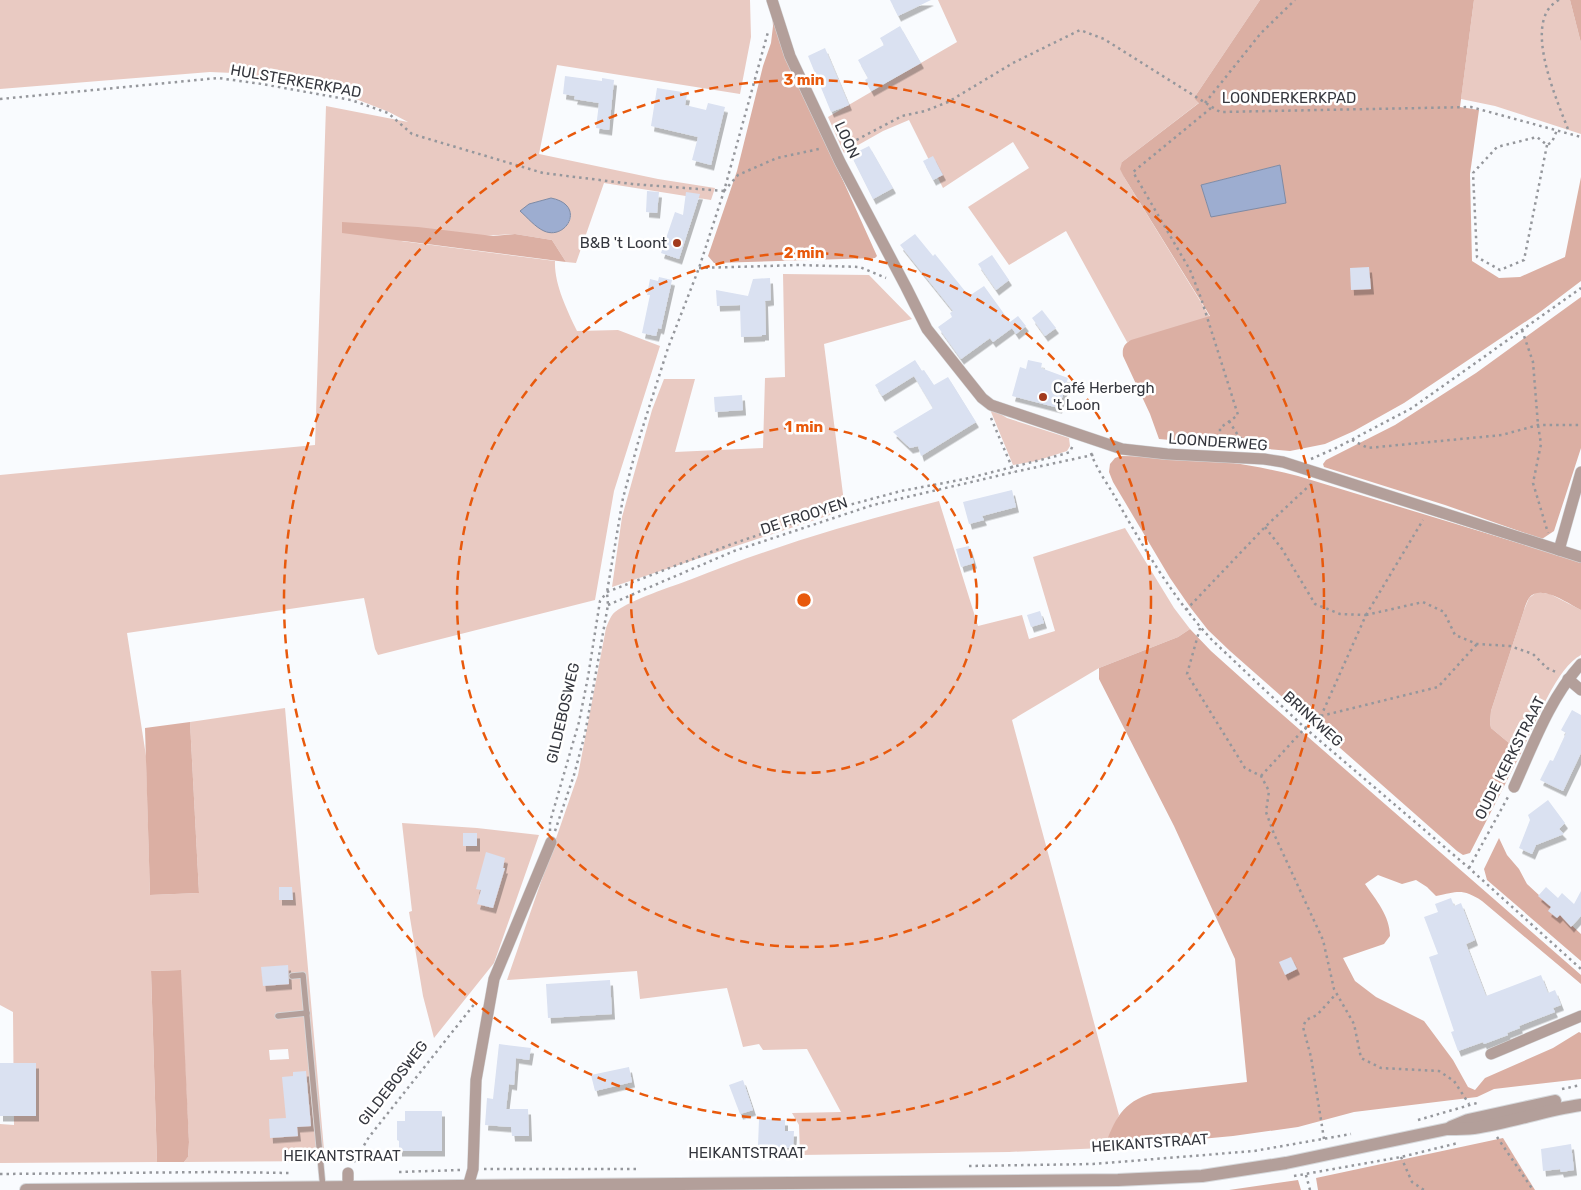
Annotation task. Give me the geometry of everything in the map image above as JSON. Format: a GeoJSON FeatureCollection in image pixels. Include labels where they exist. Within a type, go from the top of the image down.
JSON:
{"type":"FeatureCollection","features":[{"type":"Feature","properties":{"kind":"street","name":"LOON"},"geometry":{"type":"LineString","coordinates":[[772,0],[790,56],[836,152],[906,287]]}},
{"type":"Feature","properties":{"kind":"street","name":"LOONDERWEG"},"geometry":{"type":"LineString","coordinates":[[906,287],[927,330],[982,398],[991,405],[1122,449],[1167,454],[1246,458],[1283,462],[1303,467],[1429,510],[1581,558]]}},
{"type":"Feature","properties":{"kind":"street"},"geometry":{"type":"LineString","coordinates":[[1556,549],[1581,472]]}},
{"type":"Feature","properties":{"kind":"street","name":"OUDE KERKSTRAAT"},"geometry":{"type":"LineString","coordinates":[[1514,787],[1543,725],[1568,679],[1581,664]]}},
{"type":"Feature","properties":{"kind":"street"},"geometry":{"type":"LineString","coordinates":[[1568,679],[1581,690]]}},
{"type":"Feature","properties":{"kind":"street"},"geometry":{"type":"LineString","coordinates":[[467,1188],[472,1169],[476,1080],[494,979],[551,842]]}},
{"type":"Feature","properties":{"kind":"street"},"geometry":{"type":"LineString","coordinates":[[1491,1054],[1581,1016]]}},
{"type":"Feature","properties":{"kind":"street","name":"HEIKANTSTRAAT"},"geometry":{"type":"LineString","coordinates":[[26,1190],[348,1187],[467,1188],[1118,1180],[1202,1176],[1286,1163],[1447,1129],[1468,1120],[1491,1114],[1581,1098]]}},
{"type":"Feature","properties":{"kind":"street","name":"HEIKANTSTRAAT"},"geometry":{"type":"LineString","coordinates":[[1447,1129],[1472,1129],[1581,1105]]}},
{"type":"Feature","properties":{"kind":"street"},"geometry":{"type":"LineString","coordinates":[[348,1174],[348,1187]]}},
{"type":"Feature","properties":{"kind":"lane"},"geometry":{"type":"LineString","coordinates":[[292,976],[303,975],[323,1188]]}},
{"type":"Feature","properties":{"kind":"lane"},"geometry":{"type":"LineString","coordinates":[[278,1016],[307,1013]]}},
{"type":"Feature","properties":{"kind":"path"},"geometry":{"type":"LineString","coordinates":[[1205,103],[1261,34],[1295,0]]}},
{"type":"Feature","properties":{"kind":"path"},"geometry":{"type":"LineString","coordinates":[[1559,0],[1553,3],[1543,19],[1542,54],[1569,133]]}},
{"type":"Feature","properties":{"kind":"path"},"geometry":{"type":"LineString","coordinates":[[607,592],[623,498],[639,439],[668,348],[699,268],[724,190],[769,30]]}},
{"type":"Feature","properties":{"kind":"path","name":"LOONDERKERKPAD"},"geometry":{"type":"LineString","coordinates":[[836,152],[902,116],[925,111],[948,102],[1013,63],[1080,30],[1104,39],[1220,112],[1471,107],[1581,137]]}},
{"type":"Feature","properties":{"kind":"path","name":"HULSTERKERKPAD"},"geometry":{"type":"LineString","coordinates":[[0,99],[218,78],[351,100],[388,113],[412,134],[543,173],[632,184],[724,190]]}},
{"type":"Feature","properties":{"kind":"path"},"geometry":{"type":"LineString","coordinates":[[1211,108],[1133,172],[1190,270],[1201,298],[1238,415],[1220,428],[1220,457]]}},
{"type":"Feature","properties":{"kind":"path"},"geometry":{"type":"LineString","coordinates":[[1547,145],[1537,137],[1497,147],[1473,172],[1477,257],[1500,270],[1524,260],[1547,145],[1552,142],[1557,130]]}},
{"type":"Feature","properties":{"kind":"path"},"geometry":{"type":"LineString","coordinates":[[724,190],[738,175],[778,158],[825,148],[836,152]]}},
{"type":"Feature","properties":{"kind":"path"},"geometry":{"type":"LineString","coordinates":[[699,268],[800,265],[860,267],[906,287]]}},
{"type":"Feature","properties":{"kind":"path"},"geometry":{"type":"LineString","coordinates":[[1303,467],[1312,457],[1336,448],[1412,408],[1581,288]]}},
{"type":"Feature","properties":{"kind":"path"},"geometry":{"type":"LineString","coordinates":[[1522,330],[1533,362],[1541,444],[1533,483],[1556,549]]}},
{"type":"Feature","properties":{"kind":"path"},"geometry":{"type":"LineString","coordinates":[[982,398],[1014,472]]}},
{"type":"Feature","properties":{"kind":"path"},"geometry":{"type":"LineString","coordinates":[[1229,421],[1239,437],[1246,441],[1246,458]]}},
{"type":"Feature","properties":{"kind":"path"},"geometry":{"type":"LineString","coordinates":[[1352,440],[1368,448],[1502,435],[1538,425],[1581,425]]}},
{"type":"Feature","properties":{"kind":"path","name":"DE FROOYEN"},"geometry":{"type":"LineString","coordinates":[[607,592],[732,544],[838,508],[901,491],[965,479],[1070,452],[1081,436]]}},
{"type":"Feature","properties":{"kind":"path","name":"BRINKWEG"},"geometry":{"type":"LineString","coordinates":[[1081,436],[1127,519],[1170,589],[1200,628],[1305,728],[1468,868],[1581,969]]}},
{"type":"Feature","properties":{"kind":"path","name":"DE FROOYEN"},"geometry":{"type":"LineString","coordinates":[[608,605],[734,551],[873,505],[1099,454]]}},
{"type":"Feature","properties":{"kind":"path"},"geometry":{"type":"LineString","coordinates":[[1186,610],[1264,527],[1323,474]]}},
{"type":"Feature","properties":{"kind":"path"},"geometry":{"type":"LineString","coordinates":[[1321,716],[1366,615],[1429,510]]}},
{"type":"Feature","properties":{"kind":"path"},"geometry":{"type":"LineString","coordinates":[[1264,527],[1282,549],[1315,604],[1340,614],[1366,615],[1423,602],[1444,612],[1455,635],[1476,644],[1510,646],[1533,654],[1547,668],[1568,679]]}},
{"type":"Feature","properties":{"kind":"path","name":"GILDEBOSWEG"},"geometry":{"type":"LineString","coordinates":[[551,842],[574,775],[585,734],[608,605],[607,592]]}},
{"type":"Feature","properties":{"kind":"path","name":"GILDEBOSWEG"},"geometry":{"type":"LineString","coordinates":[[551,842],[550,822],[579,722],[600,601],[607,592]]}},
{"type":"Feature","properties":{"kind":"path"},"geometry":{"type":"LineString","coordinates":[[1200,628],[1187,674],[1245,768],[1261,776],[1270,790],[1266,812],[1274,834],[1323,940],[1336,994],[1354,1024],[1361,1058],[1381,1068],[1439,1071],[1454,1081],[1469,1104]]}},
{"type":"Feature","properties":{"kind":"path"},"geometry":{"type":"LineString","coordinates":[[1261,776],[1305,728],[1321,716],[1438,687],[1476,644]]}},
{"type":"Feature","properties":{"kind":"path","name":"OUDE KERKSTRAAT"},"geometry":{"type":"LineString","coordinates":[[1468,868],[1514,787]]}},
{"type":"Feature","properties":{"kind":"path"},"geometry":{"type":"LineString","coordinates":[[1324,1139],[1311,1057],[1303,1027],[1306,1020],[1317,1015],[1336,994]]}},
{"type":"Feature","properties":{"kind":"path","name":"GILDEBOSWEG"},"geometry":{"type":"LineString","coordinates":[[348,1174],[370,1137],[476,1002]]}},
{"type":"Feature","properties":{"kind":"path"},"geometry":{"type":"LineString","coordinates":[[1411,1122],[1478,1103]]}},
{"type":"Feature","properties":{"kind":"path","name":"HEIKANTSTRAAT"},"geometry":{"type":"LineString","coordinates":[[964,1166],[1093,1164],[1254,1151],[1353,1134]]}},
{"type":"Feature","properties":{"kind":"path"},"geometry":{"type":"LineString","coordinates":[[1496,1135],[1533,1190]]}},
{"type":"Feature","properties":{"kind":"path"},"geometry":{"type":"LineString","coordinates":[[1296,1176],[1401,1157],[1464,1142]]}},
{"type":"Feature","properties":{"kind":"path"},"geometry":{"type":"LineString","coordinates":[[1401,1157],[1412,1182],[1424,1190]]}},
{"type":"Feature","properties":{"kind":"path","name":"HEIKANTSTRAAT"},"geometry":{"type":"LineString","coordinates":[[396,1172],[472,1169],[638,1170]]}},
{"type":"Feature","properties":{"kind":"path","name":"HEIKANTSTRAAT"},"geometry":{"type":"LineString","coordinates":[[0,1174],[293,1173]]}},
{"type":"Feature","properties":{"kind":"path"},"geometry":{"type":"LineString","coordinates":[[1306,1175],[1310,1190]]}},
{"type":"Feature","properties":{"kind":"shaded area"},"geometry":{"type":"Polygon","coordinates":[[[0,0],[750,0],[751,37],[740,94],[557,65],[539,154],[658,179],[715,188],[711,200],[604,183],[576,263],[566,262],[552,240],[515,234],[401,241],[555,261],[559,288],[577,331],[618,330],[660,346],[614,491],[595,600],[378,655],[364,598],[127,633],[146,756],[150,895],[199,893],[190,722],[285,708],[325,1161],[184,1162],[188,1157],[189,1142],[180,970],[151,971],[157,1162],[0,1163],[0,1124],[14,1125],[13,1012],[0,1005],[0,475],[315,445],[326,106],[408,122],[389,112],[338,92],[233,73],[210,72],[0,89],[0,0]],[[551,198],[529,204],[553,233],[567,225],[571,215],[565,205],[551,198]],[[288,1049],[269,1050],[270,1060],[289,1059],[288,1049]]]}},
{"type":"Feature","properties":{"kind":"shaded area"},"geometry":{"type":"Polygon","coordinates":[[[938,0],[1260,0],[1194,98],[1200,102],[1122,162],[1124,177],[1210,317],[1127,342],[1066,231],[1009,265],[968,207],[1029,168],[1013,142],[943,188],[909,120],[883,131],[844,153],[828,117],[957,42],[938,0]]]}},
{"type":"Feature","properties":{"kind":"shaded area"},"geometry":{"type":"Polygon","coordinates":[[[1260,0],[1474,0],[1460,107],[1479,110],[1470,174],[1472,261],[1499,278],[1520,277],[1565,257],[1581,177],[1581,281],[1540,312],[1404,403],[1354,431],[1325,444],[1290,451],[1159,439],[1150,414],[1123,356],[1124,346],[1131,340],[1210,316],[1120,169],[1122,162],[1199,103],[1194,98],[1260,0]],[[1280,165],[1201,185],[1211,217],[1280,165]]]}},
{"type":"Feature","properties":{"kind":"shaded area"},"geometry":{"type":"Polygon","coordinates":[[[1474,0],[1570,0],[1581,43],[1581,134],[1495,106],[1461,99],[1474,0]]]}},
{"type":"Feature","properties":{"kind":"shaded area"},"geometry":{"type":"Polygon","coordinates":[[[1570,0],[1581,0],[1581,43],[1570,0]]]}},
{"type":"Feature","properties":{"kind":"shaded area"},"geometry":{"type":"Polygon","coordinates":[[[772,13],[792,67],[877,256],[875,258],[714,263],[708,256],[737,171],[763,66],[771,43],[772,13]]]}},
{"type":"Feature","properties":{"kind":"shaded area"},"geometry":{"type":"Polygon","coordinates":[[[342,222],[418,227],[493,236],[515,234],[552,240],[566,262],[342,233],[342,222]]]}},
{"type":"Feature","properties":{"kind":"shaded area"},"geometry":{"type":"Polygon","coordinates":[[[783,274],[869,275],[912,319],[824,344],[845,510],[612,587],[622,517],[652,410],[664,379],[695,379],[675,452],[763,448],[765,378],[785,377],[783,274]]]}},
{"type":"Feature","properties":{"kind":"shaded area"},"geometry":{"type":"Polygon","coordinates":[[[1581,297],[1581,448],[1554,531],[1542,539],[1445,505],[1324,467],[1323,464],[1326,460],[1395,425],[1476,373],[1581,297]]]}},
{"type":"Feature","properties":{"kind":"shaded area"},"geometry":{"type":"Polygon","coordinates":[[[989,407],[1007,418],[1069,438],[1070,446],[1067,451],[1036,461],[1013,465],[989,407]]]}},
{"type":"Feature","properties":{"kind":"shaded area"},"geometry":{"type":"Polygon","coordinates":[[[1121,456],[1213,460],[1298,476],[1581,562],[1581,610],[1555,596],[1540,593],[1534,594],[1529,598],[1525,605],[1491,711],[1490,723],[1491,728],[1521,753],[1470,853],[1463,855],[1457,851],[1208,630],[1170,578],[1113,482],[1109,472],[1110,464],[1115,458],[1121,456]]]}},
{"type":"Feature","properties":{"kind":"shaded area"},"geometry":{"type":"Polygon","coordinates":[[[939,501],[978,626],[1022,615],[1029,639],[1055,631],[1033,557],[1125,528],[1174,608],[1190,629],[1178,637],[1099,668],[1012,720],[1119,1115],[1104,1148],[1009,1152],[800,1155],[799,1125],[792,1113],[841,1112],[807,1049],[763,1050],[759,1044],[743,1047],[727,988],[640,999],[637,971],[507,980],[578,775],[606,628],[614,613],[641,598],[753,556],[845,526],[939,501]]]}},
{"type":"Feature","properties":{"kind":"shaded area"},"geometry":{"type":"Polygon","coordinates":[[[1537,592],[1550,594],[1581,610],[1581,655],[1563,672],[1554,685],[1521,753],[1491,728],[1491,711],[1524,610],[1529,598],[1537,592]]]}},
{"type":"Feature","properties":{"kind":"shaded area"},"geometry":{"type":"Polygon","coordinates":[[[1190,629],[1211,651],[1269,703],[1581,975],[1581,984],[1482,901],[1469,894],[1455,892],[1436,896],[1416,880],[1402,884],[1378,875],[1365,884],[1385,915],[1390,936],[1384,944],[1343,958],[1355,981],[1376,997],[1424,1021],[1453,1060],[1468,1087],[1475,1090],[1485,1078],[1553,1048],[1579,1032],[1581,1033],[1581,1079],[1494,1089],[1477,1097],[1354,1112],[1298,1127],[1233,1136],[1104,1148],[1112,1128],[1121,1113],[1134,1101],[1142,1097],[1153,1093],[1247,1082],[1235,959],[1174,826],[1099,679],[1099,668],[1178,637],[1190,629]]]}},
{"type":"Feature","properties":{"kind":"shaded area"},"geometry":{"type":"Polygon","coordinates":[[[190,722],[199,893],[150,895],[145,728],[190,722]]]}},
{"type":"Feature","properties":{"kind":"shaded area"},"geometry":{"type":"Polygon","coordinates":[[[402,823],[477,828],[539,835],[494,963],[434,1038],[423,996],[409,912],[412,911],[402,823]]]}},
{"type":"Feature","properties":{"kind":"shaded area"},"geometry":{"type":"Polygon","coordinates":[[[1499,838],[1507,855],[1519,869],[1527,884],[1581,934],[1581,961],[1487,880],[1484,869],[1499,838]]]}},
{"type":"Feature","properties":{"kind":"shaded area"},"geometry":{"type":"Polygon","coordinates":[[[181,970],[189,1142],[188,1157],[184,1162],[157,1162],[151,971],[181,970]]]}},
{"type":"Feature","properties":{"kind":"shaded area"},"geometry":{"type":"Polygon","coordinates":[[[1503,1138],[1535,1190],[1318,1190],[1316,1178],[1503,1138]]]}},
{"type":"Feature","properties":{"kind":"shaded area"},"geometry":{"type":"Polygon","coordinates":[[[1298,1180],[1301,1190],[1229,1190],[1298,1180]]]}},
{"type":"Feature","properties":{"kind":"water"},"geometry":{"type":"Polygon","coordinates":[[[1280,165],[1286,203],[1211,217],[1201,185],[1280,165]]]}},
{"type":"Feature","properties":{"kind":"water"},"geometry":{"type":"Polygon","coordinates":[[[551,198],[562,202],[568,208],[570,214],[569,221],[565,227],[552,233],[538,227],[520,211],[529,204],[551,198]]]}},
{"type":"Feature","properties":{"kind":"building"},"geometry":{"type":"Polygon","coordinates":[[[890,0],[931,0],[898,16],[890,0]]]}},
{"type":"Feature","properties":{"kind":"building"},"geometry":{"type":"Polygon","coordinates":[[[900,26],[921,63],[871,91],[865,80],[868,78],[858,60],[884,45],[880,38],[900,26]]]}},
{"type":"Feature","properties":{"kind":"building"},"geometry":{"type":"Polygon","coordinates":[[[825,48],[849,105],[831,112],[808,56],[825,48]]]}},
{"type":"Feature","properties":{"kind":"building"},"geometry":{"type":"Polygon","coordinates":[[[565,76],[602,81],[602,78],[614,80],[609,130],[596,128],[599,103],[574,99],[575,96],[563,94],[565,76]]]}},
{"type":"Feature","properties":{"kind":"building"},"geometry":{"type":"Polygon","coordinates":[[[657,88],[682,92],[681,94],[687,95],[685,105],[706,110],[708,103],[725,107],[711,165],[692,160],[698,137],[651,126],[657,88]]]}},
{"type":"Feature","properties":{"kind":"building"},"geometry":{"type":"Polygon","coordinates":[[[869,146],[893,188],[873,199],[851,155],[869,146]]]}},
{"type":"Feature","properties":{"kind":"building"},"geometry":{"type":"Polygon","coordinates":[[[933,156],[943,175],[933,180],[923,161],[933,156]]]}},
{"type":"Feature","properties":{"kind":"building"},"geometry":{"type":"Polygon","coordinates":[[[647,191],[659,192],[657,213],[646,212],[647,191]]]}},
{"type":"Feature","properties":{"kind":"building"},"geometry":{"type":"Polygon","coordinates":[[[686,192],[700,194],[679,259],[661,253],[675,212],[683,215],[686,192]]]}},
{"type":"Feature","properties":{"kind":"building"},"geometry":{"type":"Polygon","coordinates":[[[915,234],[933,256],[935,254],[969,296],[984,286],[1010,322],[1018,316],[1026,326],[1016,334],[1012,328],[993,342],[990,338],[961,359],[938,327],[952,317],[950,313],[953,311],[900,245],[915,234]]]}},
{"type":"Feature","properties":{"kind":"building"},"geometry":{"type":"Polygon","coordinates":[[[992,255],[1009,280],[996,290],[978,264],[992,255]]]}},
{"type":"Feature","properties":{"kind":"building"},"geometry":{"type":"Polygon","coordinates":[[[1369,267],[1371,289],[1351,290],[1350,268],[1369,267]]]}},
{"type":"Feature","properties":{"kind":"building"},"geometry":{"type":"Polygon","coordinates":[[[659,277],[672,280],[661,329],[658,328],[656,336],[642,333],[650,295],[647,295],[650,279],[658,281],[659,277]]]}},
{"type":"Feature","properties":{"kind":"building"},"geometry":{"type":"Polygon","coordinates":[[[770,278],[771,300],[765,301],[766,335],[741,337],[740,305],[717,306],[716,290],[748,296],[753,279],[770,278]]]}},
{"type":"Feature","properties":{"kind":"building"},"geometry":{"type":"Polygon","coordinates":[[[1042,310],[1056,328],[1045,336],[1032,318],[1042,310]]]}},
{"type":"Feature","properties":{"kind":"building"},"geometry":{"type":"Polygon","coordinates":[[[915,360],[934,385],[948,377],[976,422],[921,456],[918,446],[910,448],[893,432],[933,408],[914,376],[882,396],[875,385],[915,360]]]}},
{"type":"Feature","properties":{"kind":"building"},"geometry":{"type":"Polygon","coordinates":[[[1028,360],[1042,363],[1041,368],[1068,378],[1059,408],[1012,396],[1020,367],[1026,369],[1028,360]]]}},
{"type":"Feature","properties":{"kind":"building"},"geometry":{"type":"Polygon","coordinates":[[[742,395],[743,410],[715,412],[714,397],[742,395]]]}},
{"type":"Feature","properties":{"kind":"building"},"geometry":{"type":"Polygon","coordinates":[[[1012,490],[1016,507],[982,516],[984,520],[969,524],[963,502],[1012,490]]]}},
{"type":"Feature","properties":{"kind":"building"},"geometry":{"type":"Polygon","coordinates":[[[969,546],[974,563],[961,567],[956,549],[969,546]]]}},
{"type":"Feature","properties":{"kind":"building"},"geometry":{"type":"Polygon","coordinates":[[[1040,611],[1044,623],[1031,627],[1027,615],[1040,611]]]}},
{"type":"Feature","properties":{"kind":"building"},"geometry":{"type":"Polygon","coordinates":[[[1572,710],[1581,715],[1581,753],[1563,791],[1540,780],[1550,760],[1553,761],[1566,733],[1561,730],[1572,710]]]}},
{"type":"Feature","properties":{"kind":"building"},"geometry":{"type":"Polygon","coordinates":[[[1548,800],[1565,823],[1559,829],[1564,834],[1536,845],[1532,854],[1519,848],[1530,820],[1528,815],[1548,800]]]}},
{"type":"Feature","properties":{"kind":"building"},"geometry":{"type":"Polygon","coordinates":[[[463,833],[477,833],[477,846],[463,846],[463,833]]]}},
{"type":"Feature","properties":{"kind":"building"},"geometry":{"type":"Polygon","coordinates":[[[486,852],[505,858],[503,868],[505,868],[493,908],[477,904],[481,890],[476,889],[486,852]]]}},
{"type":"Feature","properties":{"kind":"building"},"geometry":{"type":"Polygon","coordinates":[[[279,887],[292,887],[293,900],[279,900],[279,887]]]}},
{"type":"Feature","properties":{"kind":"building"},"geometry":{"type":"Polygon","coordinates":[[[1546,887],[1558,898],[1562,893],[1574,904],[1581,891],[1581,916],[1571,927],[1560,915],[1557,918],[1548,911],[1551,907],[1538,896],[1546,887]]]}},
{"type":"Feature","properties":{"kind":"building"},"geometry":{"type":"Polygon","coordinates":[[[1451,898],[1454,906],[1461,903],[1475,940],[1466,944],[1486,996],[1541,975],[1548,993],[1555,990],[1561,1005],[1553,1008],[1555,1012],[1519,1026],[1520,1028],[1507,1033],[1508,1035],[1458,1051],[1451,1032],[1454,1031],[1429,957],[1438,954],[1424,917],[1438,912],[1435,904],[1451,898]]]}},
{"type":"Feature","properties":{"kind":"building"},"geometry":{"type":"Polygon","coordinates":[[[1291,957],[1297,969],[1285,975],[1279,962],[1291,957]]]}},
{"type":"Feature","properties":{"kind":"building"},"geometry":{"type":"Polygon","coordinates":[[[288,965],[289,984],[263,986],[261,967],[288,965]]]}},
{"type":"Feature","properties":{"kind":"building"},"geometry":{"type":"Polygon","coordinates":[[[610,980],[612,1014],[548,1018],[546,984],[610,980]]]}},
{"type":"Feature","properties":{"kind":"building"},"geometry":{"type":"Polygon","coordinates":[[[499,1044],[531,1048],[529,1060],[516,1058],[514,1085],[509,1084],[506,1109],[528,1109],[529,1136],[512,1136],[511,1127],[485,1125],[487,1098],[493,1099],[499,1044]]]}},
{"type":"Feature","properties":{"kind":"building"},"geometry":{"type":"Polygon","coordinates":[[[0,1063],[36,1063],[36,1116],[0,1116],[0,1063]]]}},
{"type":"Feature","properties":{"kind":"building"},"geometry":{"type":"Polygon","coordinates":[[[629,1067],[632,1082],[595,1091],[591,1075],[629,1067]]]}},
{"type":"Feature","properties":{"kind":"building"},"geometry":{"type":"Polygon","coordinates":[[[306,1071],[311,1126],[297,1127],[298,1136],[270,1138],[269,1119],[286,1118],[282,1077],[293,1076],[293,1072],[306,1071]]]}},
{"type":"Feature","properties":{"kind":"building"},"geometry":{"type":"Polygon","coordinates":[[[743,1080],[753,1110],[740,1114],[729,1085],[743,1080]]]}},
{"type":"Feature","properties":{"kind":"building"},"geometry":{"type":"Polygon","coordinates":[[[405,1111],[442,1111],[442,1151],[399,1151],[397,1121],[405,1121],[405,1111]]]}},
{"type":"Feature","properties":{"kind":"building"},"geometry":{"type":"Polygon","coordinates":[[[759,1119],[785,1120],[785,1131],[794,1131],[793,1148],[758,1146],[759,1119]]]}},
{"type":"Feature","properties":{"kind":"building"},"geometry":{"type":"Polygon","coordinates":[[[1571,1144],[1574,1170],[1561,1172],[1560,1169],[1543,1171],[1541,1149],[1571,1144]]]}},
{"type":"Feature","properties":{"kind":"place","name":"B&B 't Loont"},"geometry":{"type":"Point","coordinates":[677,243]}},
{"type":"Feature","properties":{"kind":"place","name":"Café Herbergh 't Loon"},"geometry":{"type":"Point","coordinates":[1043,397]}}]}
